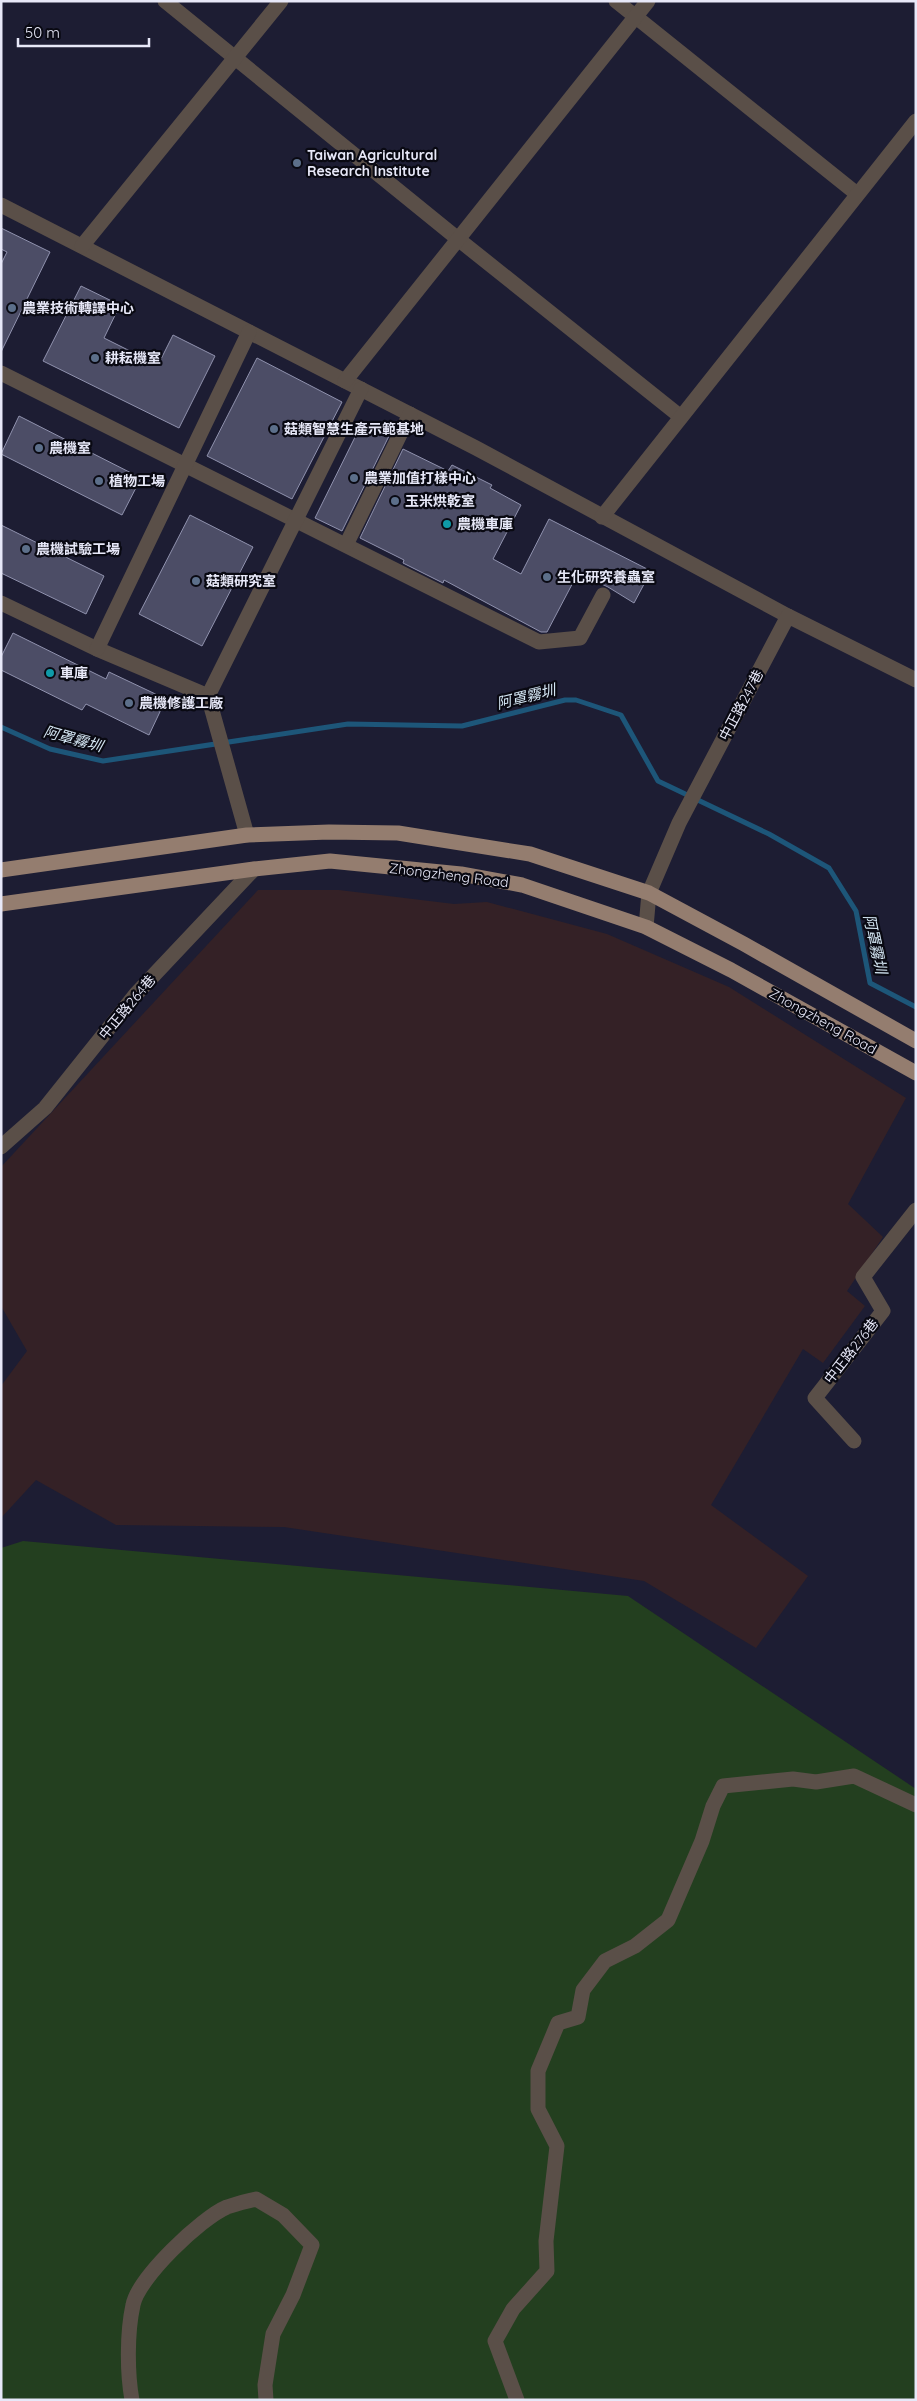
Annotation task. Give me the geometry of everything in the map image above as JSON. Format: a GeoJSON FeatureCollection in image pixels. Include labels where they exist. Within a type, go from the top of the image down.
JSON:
{"type":"FeatureCollection","features":[{"type":"Feature","properties":{"kind":"main road","name":"Zhongzheng Road"},"geometry":{"type":"LineString","coordinates":[[1,870],[247,835],[328,832],[398,833],[530,854],[649,894],[744,944],[916,1041]]}},
{"type":"Feature","properties":{"kind":"main road","name":"Zhongzheng Road"},"geometry":{"type":"LineString","coordinates":[[1,904],[254,869],[330,861],[460,874],[522,885],[646,928],[731,970],[916,1073]]}},
{"type":"Feature","properties":{"kind":"lane"},"geometry":{"type":"LineString","coordinates":[[165,1],[681,417]]}},
{"type":"Feature","properties":{"kind":"lane"},"geometry":{"type":"LineString","coordinates":[[82,246],[281,1]]}},
{"type":"Feature","properties":{"kind":"lane"},"geometry":{"type":"LineString","coordinates":[[616,1],[857,194]]}},
{"type":"Feature","properties":{"kind":"lane"},"geometry":{"type":"LineString","coordinates":[[345,380],[648,1]]}},
{"type":"Feature","properties":{"kind":"lane"},"geometry":{"type":"LineString","coordinates":[[602,517],[916,121]]}},
{"type":"Feature","properties":{"kind":"lane"},"geometry":{"type":"LineString","coordinates":[[1,205],[361,388],[788,616],[916,680]]}},
{"type":"Feature","properties":{"kind":"lane"},"geometry":{"type":"LineString","coordinates":[[97,649],[250,332]]}},
{"type":"Feature","properties":{"kind":"lane"},"geometry":{"type":"LineString","coordinates":[[1,372],[539,642],[580,638],[603,596]]}},
{"type":"Feature","properties":{"kind":"lane"},"geometry":{"type":"LineString","coordinates":[[247,835],[208,696],[361,388]]}},
{"type":"Feature","properties":{"kind":"lane"},"geometry":{"type":"LineString","coordinates":[[346,546],[410,414]]}},
{"type":"Feature","properties":{"kind":"lane"},"geometry":{"type":"LineString","coordinates":[[1,603],[97,649],[208,696]]}},
{"type":"Feature","properties":{"kind":"lane","name":"中正路247巷"},"geometry":{"type":"LineString","coordinates":[[646,928],[649,894],[679,823],[788,616]]}},
{"type":"Feature","properties":{"kind":"lane","name":"中正路264巷"},"geometry":{"type":"LineString","coordinates":[[1,1147],[45,1108],[136,994],[254,869]]}},
{"type":"Feature","properties":{"kind":"lane","name":"中正路276巷"},"geometry":{"type":"LineString","coordinates":[[854,1441],[815,1398],[883,1311],[863,1277],[916,1210]]}},
{"type":"Feature","properties":{"kind":"lane"},"geometry":{"type":"LineString","coordinates":[[517,2400],[495,2341],[513,2308],[547,2271],[546,2241],[556,2146],[538,2109],[538,2071],[558,2023],[578,2016],[583,1990],[605,1961],[635,1946],[668,1920],[702,1841],[713,1806],[723,1786],[793,1779],[816,1782],[854,1776],[916,1805]]}},
{"type":"Feature","properties":{"kind":"lane"},"geometry":{"type":"LineString","coordinates":[[132,2400],[129,2350],[133,2303],[147,2280],[195,2227],[226,2208],[256,2199],[283,2215],[312,2245],[293,2295],[273,2334],[265,2385],[266,2400]]}},
{"type":"Feature","properties":{"kind":"shaded area"},"geometry":{"type":"Polygon","coordinates":[[[258,890],[339,890],[454,904],[487,902],[607,934],[729,987],[906,1098],[848,1204],[883,1237],[847,1291],[865,1306],[823,1363],[803,1349],[711,1505],[808,1576],[756,1648],[644,1581],[284,1527],[116,1525],[36,1480],[1,1518],[1,1386],[27,1351],[1,1306],[1,1167],[258,890]]]}},
{"type":"Feature","properties":{"kind":"green space"},"geometry":{"type":"Polygon","coordinates":[[[23,1541],[628,1596],[916,1789],[916,2400],[1,2400],[1,1548],[23,1541]]]}},
{"type":"Feature","properties":{"kind":"building","name":"農業技術轉譯中心"},"geometry":{"type":"Polygon","coordinates":[[[1,228],[50,252],[1,352],[1,264],[7,252],[1,249],[1,228]]]}},
{"type":"Feature","properties":{"kind":"building","name":"耕耘機室"},"geometry":{"type":"Polygon","coordinates":[[[81,286],[120,305],[104,338],[158,365],[173,335],[215,356],[179,428],[43,361],[81,286]]]}},
{"type":"Feature","properties":{"kind":"building","name":"菇類智慧生產示範基地"},"geometry":{"type":"Polygon","coordinates":[[[257,358],[342,402],[292,499],[207,456],[257,358]]]}},
{"type":"Feature","properties":{"kind":"building"},"geometry":{"type":"Polygon","coordinates":[[[19,416],[141,478],[122,515],[1,454],[19,416]]]}},
{"type":"Feature","properties":{"kind":"building","name":"農業加值打樣中心"},"geometry":{"type":"Polygon","coordinates":[[[362,423],[389,436],[342,531],[315,518],[362,423]]]}},
{"type":"Feature","properties":{"kind":"building"},"geometry":{"type":"Polygon","coordinates":[[[403,449],[448,471],[452,465],[492,485],[490,488],[521,505],[493,559],[521,574],[549,519],[651,571],[634,603],[608,587],[578,573],[547,632],[541,632],[444,580],[443,583],[403,563],[404,560],[360,538],[403,449]]]}},
{"type":"Feature","properties":{"kind":"building","name":"菇類研究室"},"geometry":{"type":"Polygon","coordinates":[[[190,515],[253,547],[202,646],[139,614],[190,515]]]}},
{"type":"Feature","properties":{"kind":"building","name":"農機試驗工場"},"geometry":{"type":"Polygon","coordinates":[[[1,525],[104,576],[86,614],[1,573],[1,525]]]}},
{"type":"Feature","properties":{"kind":"building"},"geometry":{"type":"Polygon","coordinates":[[[13,633],[106,679],[109,672],[166,699],[149,735],[86,704],[82,710],[1,670],[1,657],[13,633]]]}},
{"type":"Feature","properties":{"kind":"waterway","name":"阿罩霧圳"},"geometry":{"type":"LineString","coordinates":[[1,727],[50,749],[103,761],[348,724],[462,726],[565,700],[576,700],[621,715],[658,781],[769,834],[829,868],[856,911],[870,983],[916,1007]]}},
{"type":"Feature","properties":{"kind":"place","name":"Taiwan Agricultural Research Institute"},"geometry":{"type":"Point","coordinates":[297,163]}},
{"type":"Feature","properties":{"kind":"place","name":"農業技術轉譯中心"},"geometry":{"type":"Point","coordinates":[12,308]}},
{"type":"Feature","properties":{"kind":"place","name":"耕耘機室"},"geometry":{"type":"Point","coordinates":[95,358]}},
{"type":"Feature","properties":{"kind":"place","name":"菇類智慧生產示範基地"},"geometry":{"type":"Point","coordinates":[274,429]}},
{"type":"Feature","properties":{"kind":"place","name":"農機室"},"geometry":{"type":"Point","coordinates":[39,448]}},
{"type":"Feature","properties":{"kind":"place","name":"農業加值打樣中心"},"geometry":{"type":"Point","coordinates":[354,478]}},
{"type":"Feature","properties":{"kind":"place","name":"植物工場"},"geometry":{"type":"Point","coordinates":[99,481]}},
{"type":"Feature","properties":{"kind":"place","name":"玉米烘乾室"},"geometry":{"type":"Point","coordinates":[395,501]}},
{"type":"Feature","properties":{"kind":"place","name":"農機車庫"},"geometry":{"type":"Point","coordinates":[447,524]}},
{"type":"Feature","properties":{"kind":"place","name":"農機試驗工場"},"geometry":{"type":"Point","coordinates":[26,549]}},
{"type":"Feature","properties":{"kind":"place","name":"生化研究養蟲室"},"geometry":{"type":"Point","coordinates":[547,577]}},
{"type":"Feature","properties":{"kind":"place","name":"菇類研究室"},"geometry":{"type":"Point","coordinates":[196,581]}},
{"type":"Feature","properties":{"kind":"place","name":"車庫"},"geometry":{"type":"Point","coordinates":[50,673]}},
{"type":"Feature","properties":{"kind":"place","name":"農機修護工廠"},"geometry":{"type":"Point","coordinates":[129,703]}}]}
